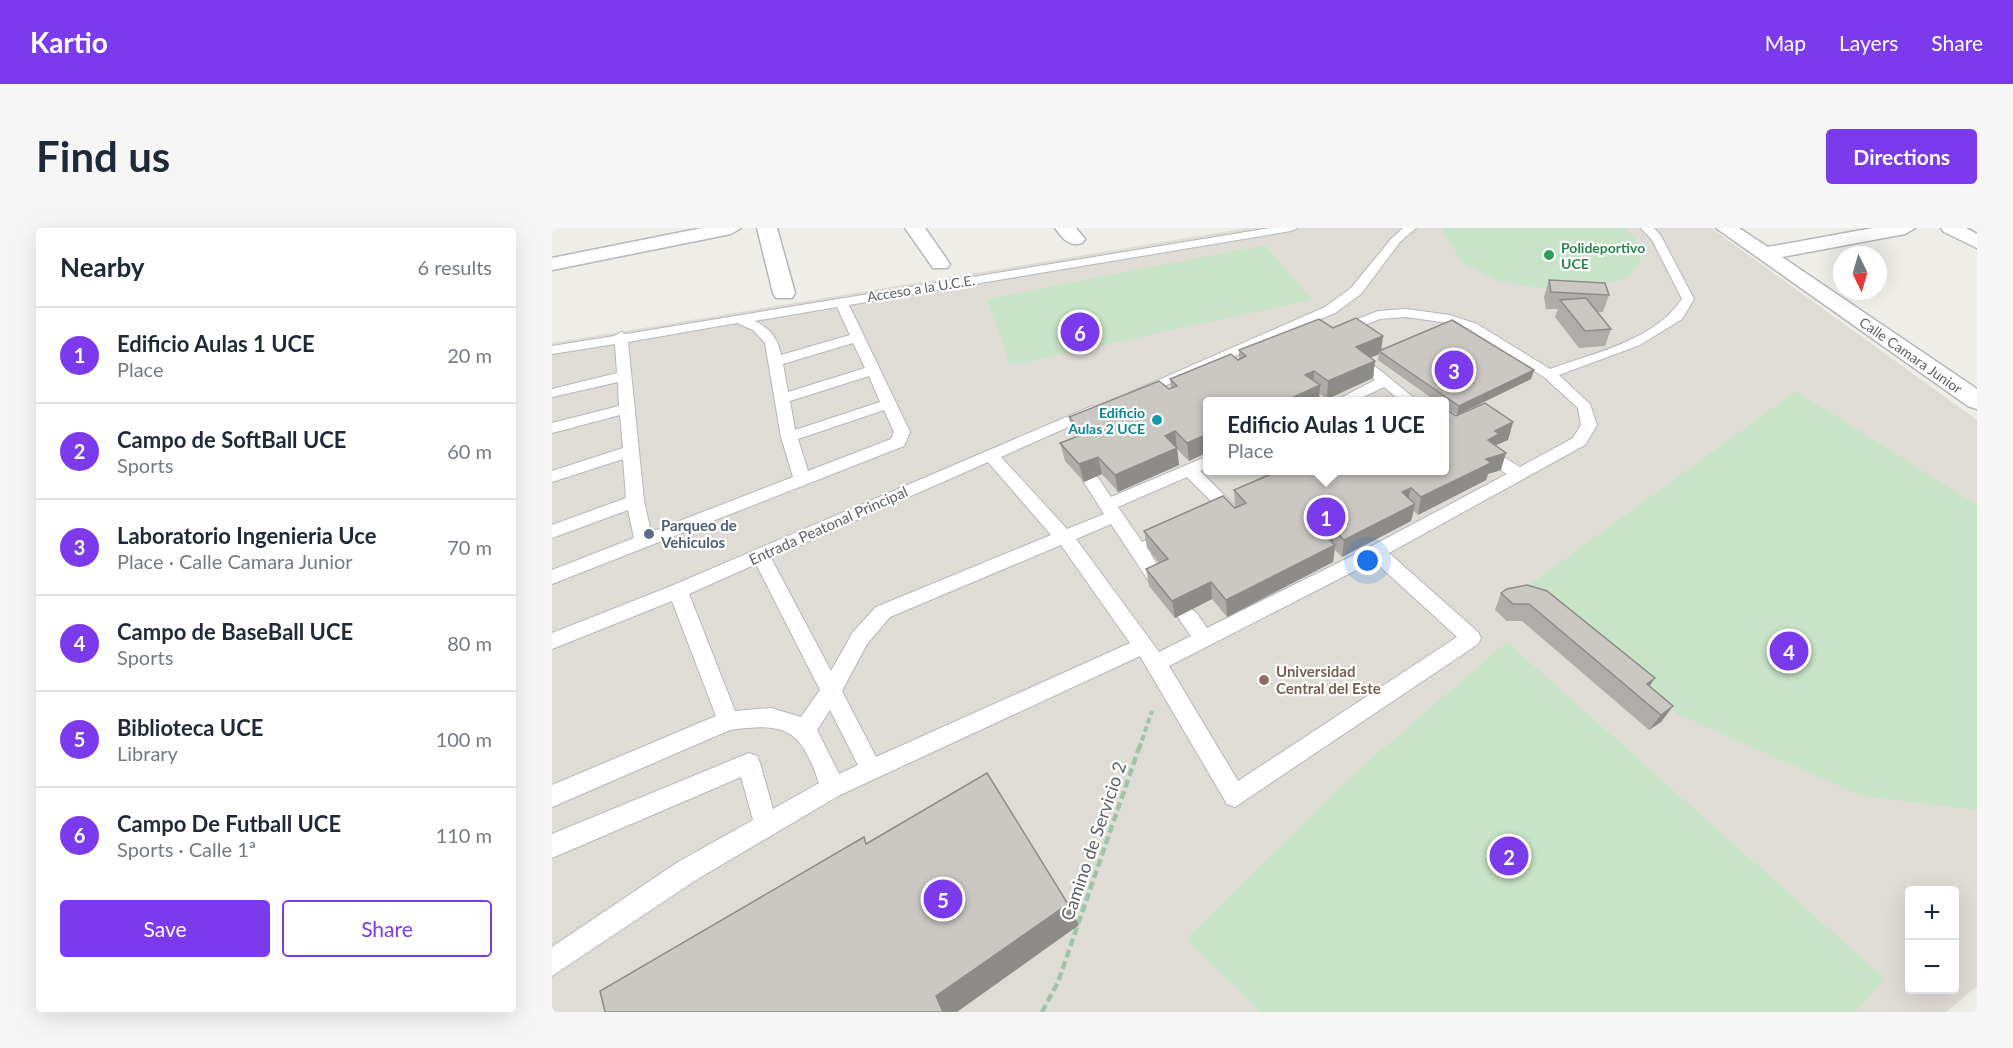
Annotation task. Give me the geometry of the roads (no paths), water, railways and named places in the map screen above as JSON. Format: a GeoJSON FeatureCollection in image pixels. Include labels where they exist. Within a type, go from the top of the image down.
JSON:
{"type":"FeatureCollection","features":[{"type":"Feature","properties":{"kind":"street"},"geometry":{"type":"LineString","coordinates":[[552,264],[731,228]]}},
{"type":"Feature","properties":{"kind":"street"},"geometry":{"type":"LineString","coordinates":[[767,228],[784,292]]}},
{"type":"Feature","properties":{"kind":"street"},"geometry":{"type":"LineString","coordinates":[[915,228],[940,264]]}},
{"type":"Feature","properties":{"kind":"street","name":"Calle Camara Junior"},"geometry":{"type":"LineString","coordinates":[[1726,228],[1977,401]]}},
{"type":"Feature","properties":{"kind":"street"},"geometry":{"type":"LineString","coordinates":[[1765,254],[1905,228]]}},
{"type":"Feature","properties":{"kind":"street"},"geometry":{"type":"LineString","coordinates":[[1951,228],[1977,242]]}},
{"type":"Feature","properties":{"kind":"lane","name":"Acceso a la U.C.E."},"geometry":{"type":"LineString","coordinates":[[552,350],[621,336],[1291,228]]}},
{"type":"Feature","properties":{"kind":"lane"},"geometry":{"type":"LineString","coordinates":[[1055,438],[1122,403],[1330,310],[1356,291],[1396,240],[1410,228]]}},
{"type":"Feature","properties":{"kind":"lane"},"geometry":{"type":"LineString","coordinates":[[1549,374],[1635,342],[1677,316],[1688,299],[1657,238],[1647,228]]}},
{"type":"Feature","properties":{"kind":"lane"},"geometry":{"type":"LineString","coordinates":[[552,577],[898,442],[902,432],[841,301]]}},
{"type":"Feature","properties":{"kind":"lane"},"geometry":{"type":"LineString","coordinates":[[552,963],[687,872],[832,788],[872,769],[1155,662],[1204,639],[1376,552],[1520,474],[1579,441],[1588,425],[1585,407],[1549,374],[1472,327],[1450,319],[1406,312],[1378,315],[1328,337]]}},
{"type":"Feature","properties":{"kind":"lane"},"geometry":{"type":"LineString","coordinates":[[735,318],[758,327],[772,342],[789,437],[802,479]]}},
{"type":"Feature","properties":{"kind":"lane"},"geometry":{"type":"LineString","coordinates":[[621,336],[635,501],[644,542]]}},
{"type":"Feature","properties":{"kind":"lane"},"geometry":{"type":"LineString","coordinates":[[776,362],[857,337]]}},
{"type":"Feature","properties":{"kind":"lane"},"geometry":{"type":"LineString","coordinates":[[1122,403],[1299,340]]}},
{"type":"Feature","properties":{"kind":"lane"},"geometry":{"type":"LineString","coordinates":[[1360,362],[1406,397]]}},
{"type":"Feature","properties":{"kind":"lane"},"geometry":{"type":"LineString","coordinates":[[782,399],[873,370]]}},
{"type":"Feature","properties":{"kind":"lane"},"geometry":{"type":"LineString","coordinates":[[552,393],[624,376]]}},
{"type":"Feature","properties":{"kind":"lane"},"geometry":{"type":"LineString","coordinates":[[1351,397],[1385,381]]}},
{"type":"Feature","properties":{"kind":"lane"},"geometry":{"type":"LineString","coordinates":[[789,437],[888,404]]}},
{"type":"Feature","properties":{"kind":"lane"},"geometry":{"type":"LineString","coordinates":[[552,428],[627,409]]}},
{"type":"Feature","properties":{"kind":"lane"},"geometry":{"type":"LineString","coordinates":[[1055,438],[1100,421]]}},
{"type":"Feature","properties":{"kind":"lane","name":"Entrada Peatonal Principal"},"geometry":{"type":"LineString","coordinates":[[552,641],[678,591],[954,469],[995,461],[1055,438]]}},
{"type":"Feature","properties":{"kind":"lane"},"geometry":{"type":"LineString","coordinates":[[552,477],[631,451]]}},
{"type":"Feature","properties":{"kind":"lane"},"geometry":{"type":"LineString","coordinates":[[1488,455],[1520,474]]}},
{"type":"Feature","properties":{"kind":"lane"},"geometry":{"type":"LineString","coordinates":[[995,461],[1067,541],[1130,624],[1235,796],[1471,638],[1376,552]]}},
{"type":"Feature","properties":{"kind":"lane"},"geometry":{"type":"LineString","coordinates":[[805,729],[831,691],[860,638],[883,612],[1067,541],[1111,511],[1203,463]]}},
{"type":"Feature","properties":{"kind":"lane"},"geometry":{"type":"LineString","coordinates":[[1190,469],[1228,508]]}},
{"type":"Feature","properties":{"kind":"lane"},"geometry":{"type":"LineString","coordinates":[[1090,479],[1159,581]]}},
{"type":"Feature","properties":{"kind":"lane"},"geometry":{"type":"LineString","coordinates":[[1208,517],[1247,498]]}},
{"type":"Feature","properties":{"kind":"lane"},"geometry":{"type":"LineString","coordinates":[[552,532],[635,501]]}},
{"type":"Feature","properties":{"kind":"lane"},"geometry":{"type":"LineString","coordinates":[[1138,551],[1188,527]]}},
{"type":"Feature","properties":{"kind":"lane"},"geometry":{"type":"LineString","coordinates":[[760,554],[872,769]]}},
{"type":"Feature","properties":{"kind":"lane"},"geometry":{"type":"LineString","coordinates":[[678,591],[728,721]]}},
{"type":"Feature","properties":{"kind":"lane"},"geometry":{"type":"LineString","coordinates":[[1185,613],[1204,639]]}},
{"type":"Feature","properties":{"kind":"lane"},"geometry":{"type":"LineString","coordinates":[[552,796],[728,721],[759,716],[784,718],[805,729],[822,755],[832,788]]}},
{"type":"Feature","properties":{"kind":"lane"},"geometry":{"type":"LineString","coordinates":[[552,846],[749,763],[766,825]]}},
{"type":"Feature","properties":{"kind":"place","name":"Polideportivo UCE"},"geometry":{"type":"Point","coordinates":[1549,255]}},
{"type":"Feature","properties":{"kind":"place","name":"Campo De Futball UCE"},"geometry":{"type":"Point","coordinates":[1080,332]}},
{"type":"Feature","properties":{"kind":"place","name":"Laboratorio Ingenieria Uce"},"geometry":{"type":"Point","coordinates":[1454,370]}},
{"type":"Feature","properties":{"kind":"place","name":"Edificio Aulas 2 UCE"},"geometry":{"type":"Point","coordinates":[1157,420]}},
{"type":"Feature","properties":{"kind":"place","name":"Edificio Aulas 1 UCE"},"geometry":{"type":"Point","coordinates":[1326,517]}},
{"type":"Feature","properties":{"kind":"place","name":"Parqueo de Vehiculos"},"geometry":{"type":"Point","coordinates":[649,534]}},
{"type":"Feature","properties":{"kind":"place","name":"Campo de BaseBall UCE"},"geometry":{"type":"Point","coordinates":[1789,651]}},
{"type":"Feature","properties":{"kind":"place","name":"Universidad Central del Este"},"geometry":{"type":"Point","coordinates":[1264,680]}},
{"type":"Feature","properties":{"kind":"place","name":"Campo de SoftBall UCE"},"geometry":{"type":"Point","coordinates":[1509,856]}},
{"type":"Feature","properties":{"kind":"place","name":"Biblioteca UCE"},"geometry":{"type":"Point","coordinates":[943,899]}}]}
